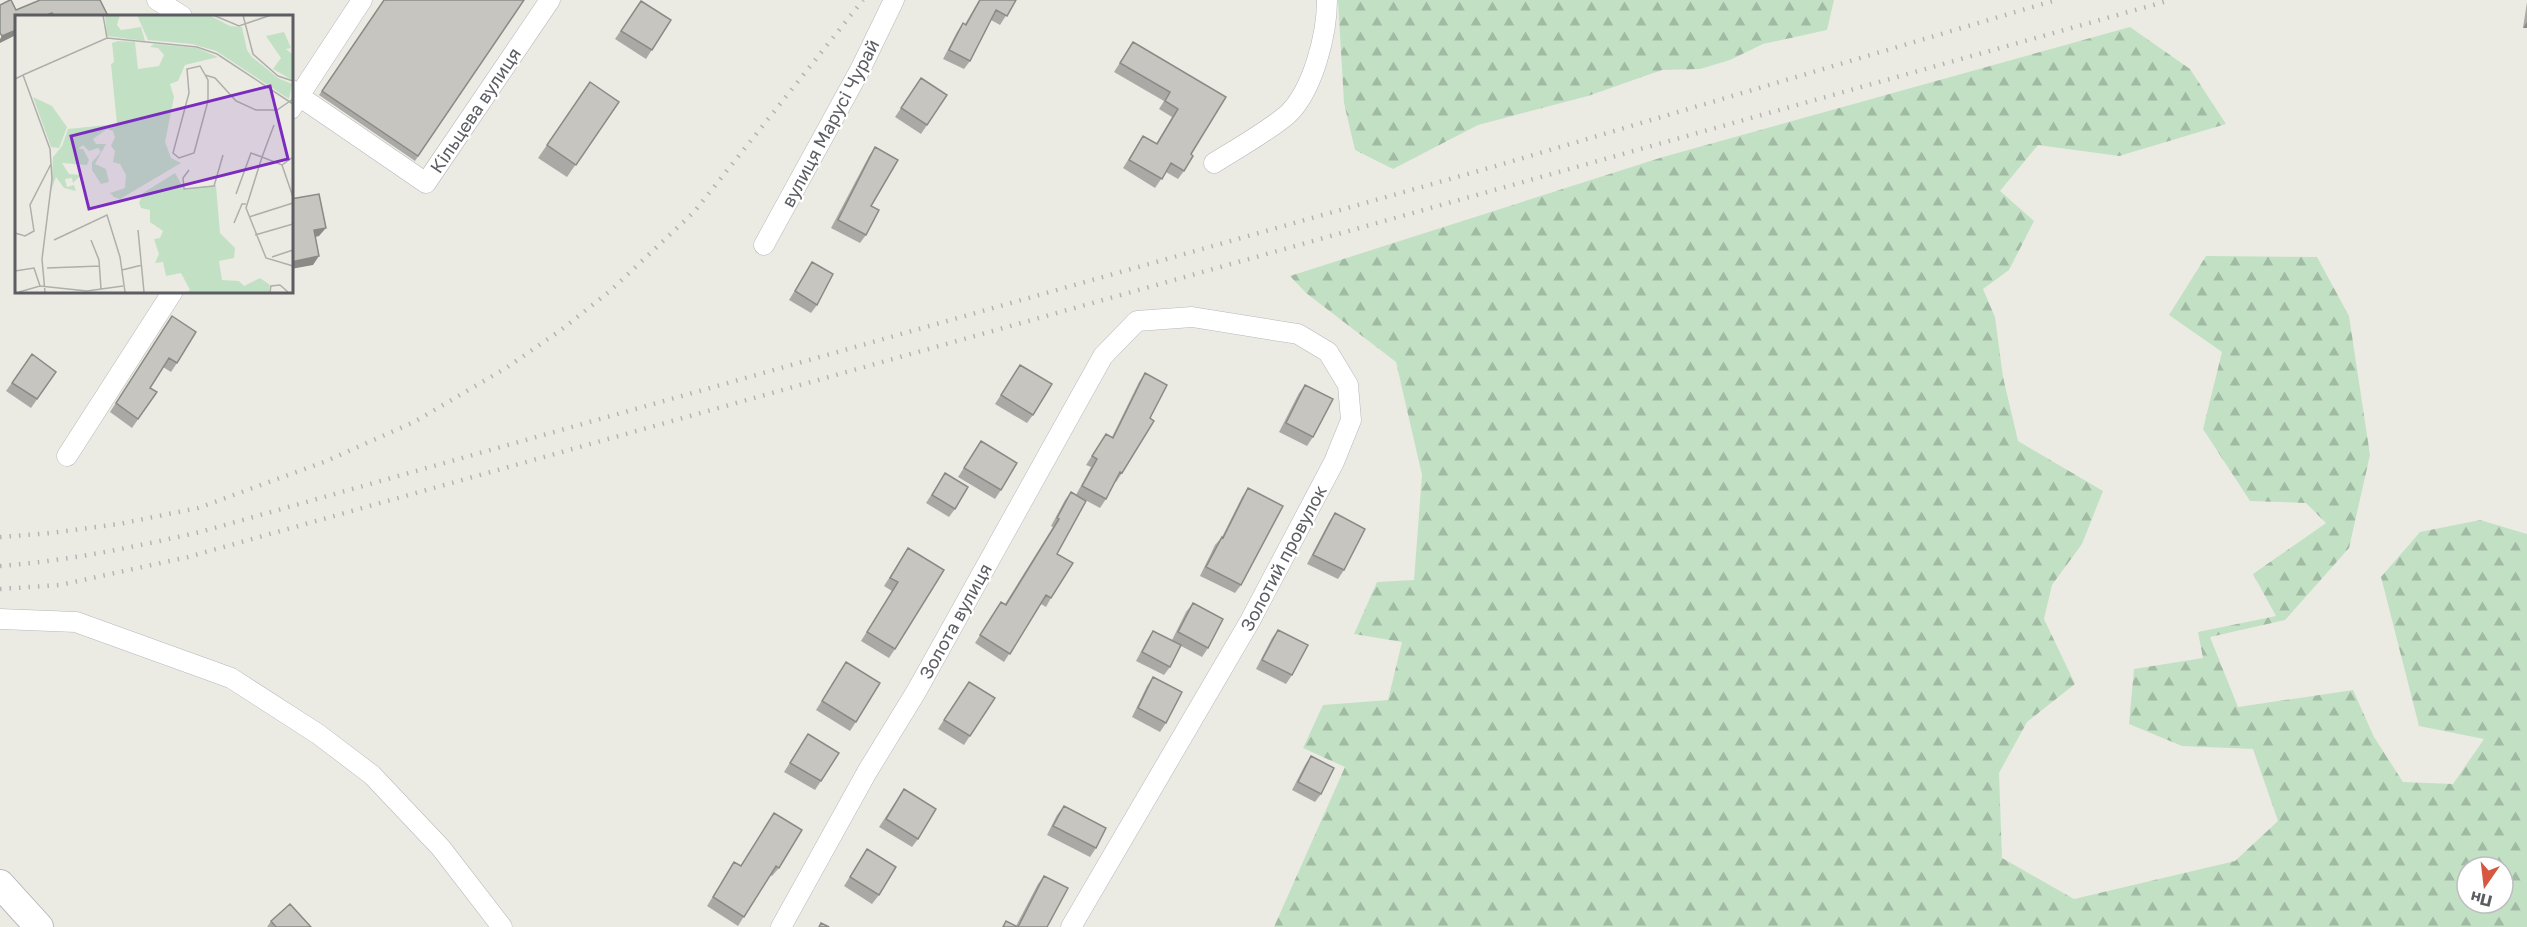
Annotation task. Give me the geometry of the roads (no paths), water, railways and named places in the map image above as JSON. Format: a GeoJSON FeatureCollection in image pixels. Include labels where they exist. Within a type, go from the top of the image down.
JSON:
{"type":"FeatureCollection","features":[{"type":"Feature","properties":{"kind":"street"},"geometry":{"type":"LineString","coordinates":[[157,0],[180,15]]}},
{"type":"Feature","properties":{"kind":"street","name":"Кільцева вулиця"},"geometry":{"type":"LineString","coordinates":[[362,0],[294,98],[426,183],[550,0]]}},
{"type":"Feature","properties":{"kind":"street","name":"вулиця Марусі Чурай"},"geometry":{"type":"LineString","coordinates":[[764,245],[861,68],[894,0]]}},
{"type":"Feature","properties":{"kind":"street"},"geometry":{"type":"LineString","coordinates":[[1214,163],[1286,116],[1298,103],[1310,82],[1327,21],[1327,0]]}},
{"type":"Feature","properties":{"kind":"street"},"geometry":{"type":"LineString","coordinates":[[67,456],[172,292]]}},
{"type":"Feature","properties":{"kind":"street","name":"Золотий провулок"},"geometry":{"type":"LineString","coordinates":[[1071,927],[1250,621],[1334,462],[1351,420],[1348,385],[1328,352],[1298,334],[1191,317],[1137,321]]}},
{"type":"Feature","properties":{"kind":"street","name":"Золота вулиця"},"geometry":{"type":"LineString","coordinates":[[781,927],[867,772],[916,692],[1103,356],[1137,321]]}},
{"type":"Feature","properties":{"kind":"street"},"geometry":{"type":"LineString","coordinates":[[0,619],[76,622],[231,678],[318,734],[372,775],[441,848],[502,927]]}},
{"type":"Feature","properties":{"kind":"street"},"geometry":{"type":"LineString","coordinates":[[0,884],[39,927]]}},
{"type":"Feature","properties":{"kind":"railway"},"geometry":{"type":"LineString","coordinates":[[0,537],[119,524],[198,508],[324,462],[414,422],[506,368],[561,330],[610,291],[694,212],[863,0]]}},
{"type":"Feature","properties":{"kind":"railway"},"geometry":{"type":"LineString","coordinates":[[0,566],[100,553],[200,532],[1496,166],[2056,0]]}},
{"type":"Feature","properties":{"kind":"railway"},"geometry":{"type":"LineString","coordinates":[[0,589],[60,585],[188,557],[2171,0]]}}]}
